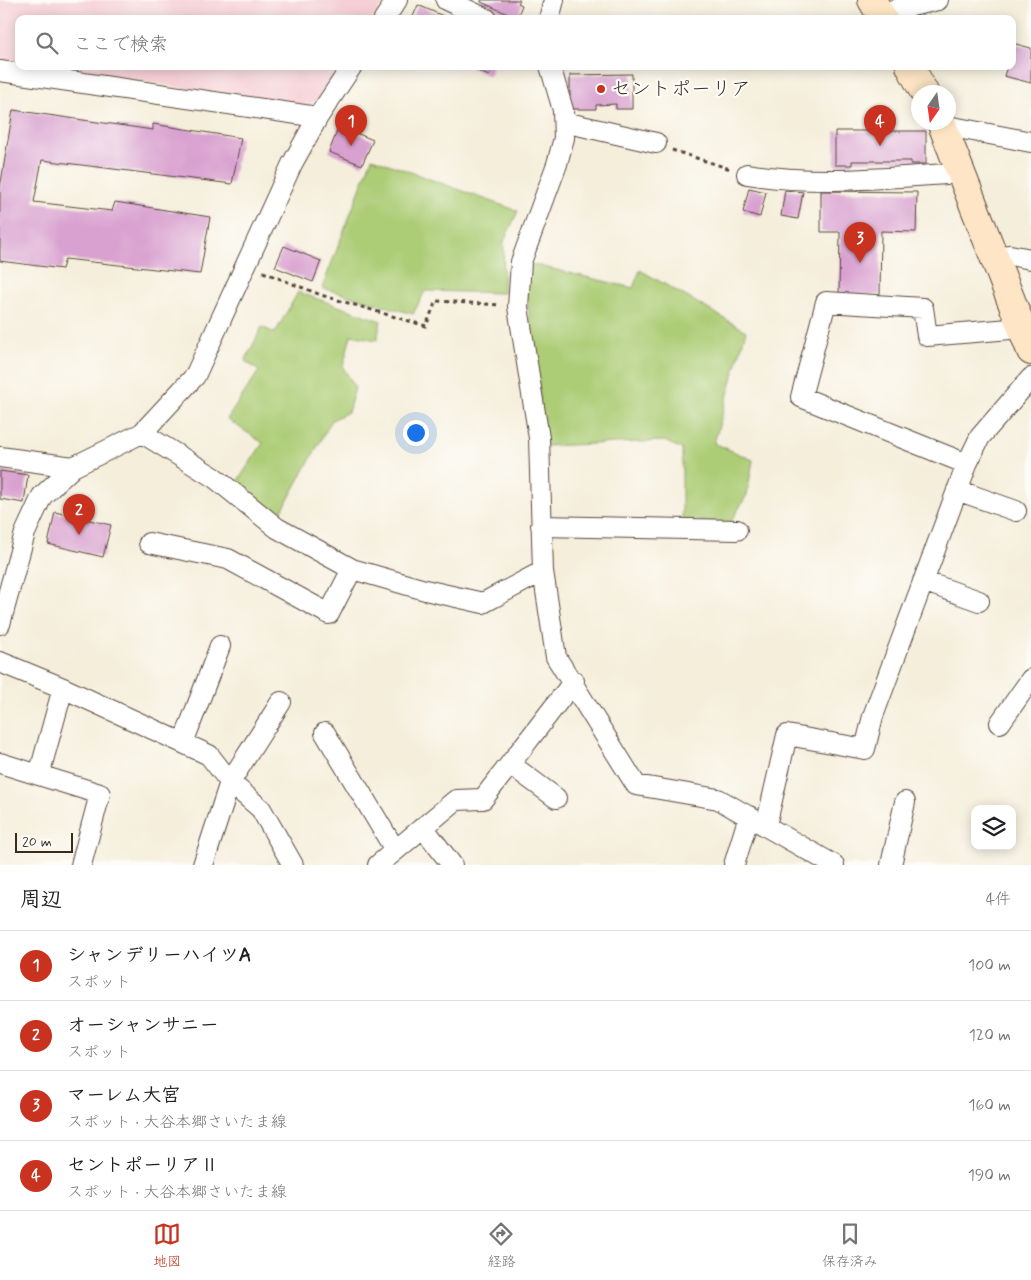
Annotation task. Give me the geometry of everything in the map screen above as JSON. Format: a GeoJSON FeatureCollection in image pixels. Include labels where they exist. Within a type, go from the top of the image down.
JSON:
{"type":"FeatureCollection","features":[{"type":"Feature","properties":{"kind":"main road"},"geometry":{"type":"LineString","coordinates":[[912,70],[920,85]]}},
{"type":"Feature","properties":{"kind":"main road"},"geometry":{"type":"LineString","coordinates":[[945,130],[1026,340]]}},
{"type":"Feature","properties":{"kind":"street"},"geometry":{"type":"LineString","coordinates":[[387,15],[397,0]]}},
{"type":"Feature","properties":{"kind":"street"},"geometry":{"type":"LineString","coordinates":[[446,0],[478,15]]}},
{"type":"Feature","properties":{"kind":"street"},"geometry":{"type":"LineString","coordinates":[[550,15],[554,0]]}},
{"type":"Feature","properties":{"kind":"street"},"geometry":{"type":"LineString","coordinates":[[878,10],[938,0]]}},
{"type":"Feature","properties":{"kind":"street"},"geometry":{"type":"LineString","coordinates":[[0,624],[24,533],[42,496],[73,467],[142,433],[195,376],[247,266],[292,164],[318,117],[349,70]]}},
{"type":"Feature","properties":{"kind":"street"},"geometry":{"type":"LineString","coordinates":[[551,70],[563,110],[564,138],[557,164],[521,262],[518,307],[539,438],[543,571],[556,657],[574,681],[636,785],[718,799],[757,821],[813,860],[834,865]]}},
{"type":"Feature","properties":{"kind":"street"},"geometry":{"type":"LineString","coordinates":[[0,71],[318,117]]}},
{"type":"Feature","properties":{"kind":"street"},"geometry":{"type":"LineString","coordinates":[[564,122],[656,143]]}},
{"type":"Feature","properties":{"kind":"street"},"geometry":{"type":"LineString","coordinates":[[956,127],[1031,142]]}},
{"type":"Feature","properties":{"kind":"street"},"geometry":{"type":"LineString","coordinates":[[748,174],[775,179],[822,180],[963,174]]}},
{"type":"Feature","properties":{"kind":"street"},"geometry":{"type":"LineString","coordinates":[[995,257],[1010,255],[1031,259]]}},
{"type":"Feature","properties":{"kind":"street"},"geometry":{"type":"LineString","coordinates":[[967,464],[801,397],[826,302],[923,308],[927,336],[1026,340]]}},
{"type":"Feature","properties":{"kind":"street"},"geometry":{"type":"LineString","coordinates":[[734,865],[757,821],[786,735],[865,749],[874,716],[967,464],[980,437],[1031,378]]}},
{"type":"Feature","properties":{"kind":"street"},"geometry":{"type":"LineString","coordinates":[[142,433],[214,478],[277,528],[352,569],[425,590],[483,603],[543,571]]}},
{"type":"Feature","properties":{"kind":"street"},"geometry":{"type":"LineString","coordinates":[[0,457],[73,467]]}},
{"type":"Feature","properties":{"kind":"street"},"geometry":{"type":"LineString","coordinates":[[957,490],[1016,511]]}},
{"type":"Feature","properties":{"kind":"street"},"geometry":{"type":"LineString","coordinates":[[541,526],[737,530]]}},
{"type":"Feature","properties":{"kind":"street"},"geometry":{"type":"LineString","coordinates":[[149,543],[228,559],[329,614],[352,569]]}},
{"type":"Feature","properties":{"kind":"street"},"geometry":{"type":"LineString","coordinates":[[923,581],[979,601]]}},
{"type":"Feature","properties":{"kind":"street"},"geometry":{"type":"LineString","coordinates":[[183,743],[220,646]]}},
{"type":"Feature","properties":{"kind":"street"},"geometry":{"type":"LineString","coordinates":[[0,662],[63,688],[209,755],[230,782],[261,808],[293,865]]}},
{"type":"Feature","properties":{"kind":"street"},"geometry":{"type":"LineString","coordinates":[[1000,723],[1031,679]]}},
{"type":"Feature","properties":{"kind":"street"},"geometry":{"type":"LineString","coordinates":[[379,865],[456,800],[483,799],[574,681]]}},
{"type":"Feature","properties":{"kind":"street"},"geometry":{"type":"LineString","coordinates":[[39,775],[63,688]]}},
{"type":"Feature","properties":{"kind":"street"},"geometry":{"type":"LineString","coordinates":[[203,865],[230,782],[281,702]]}},
{"type":"Feature","properties":{"kind":"street"},"geometry":{"type":"LineString","coordinates":[[325,734],[395,850]]}},
{"type":"Feature","properties":{"kind":"street"},"geometry":{"type":"LineString","coordinates":[[0,763],[100,794],[81,865]]}},
{"type":"Feature","properties":{"kind":"street"},"geometry":{"type":"LineString","coordinates":[[510,764],[556,798]]}},
{"type":"Feature","properties":{"kind":"street"},"geometry":{"type":"LineString","coordinates":[[891,865],[905,802]]}},
{"type":"Feature","properties":{"kind":"street"},"geometry":{"type":"LineString","coordinates":[[423,828],[452,865]]}},
{"type":"Feature","properties":{"kind":"path"},"geometry":{"type":"LineString","coordinates":[[656,143],[672,150],[748,174]]}},
{"type":"Feature","properties":{"kind":"path"},"geometry":{"type":"LineString","coordinates":[[247,266],[321,295],[426,326],[436,301],[518,307]]}},
{"type":"Feature","properties":{"kind":"shaded area"},"geometry":{"type":"Polygon","coordinates":[[[0,0],[386,0],[376,15],[15,15],[15,63],[0,61],[0,0]]]}},
{"type":"Feature","properties":{"kind":"shaded area"},"geometry":{"type":"Polygon","coordinates":[[[62,70],[338,70],[319,100],[305,106],[62,70]]]}},
{"type":"Feature","properties":{"kind":"green space"},"geometry":{"type":"Polygon","coordinates":[[[372,158],[518,211],[504,241],[503,293],[425,291],[413,314],[322,288],[372,158]]]}},
{"type":"Feature","properties":{"kind":"green space"},"geometry":{"type":"Polygon","coordinates":[[[531,264],[633,288],[640,270],[746,331],[714,443],[753,460],[747,495],[730,523],[682,520],[682,449],[664,441],[546,446],[525,282],[531,264]]]}},
{"type":"Feature","properties":{"kind":"green space"},"geometry":{"type":"Polygon","coordinates":[[[298,292],[381,321],[377,340],[351,335],[343,367],[355,388],[348,412],[332,420],[279,516],[237,482],[263,443],[227,419],[259,371],[245,361],[262,327],[275,333],[298,292]]]}},
{"type":"Feature","properties":{"kind":"building"},"geometry":{"type":"Polygon","coordinates":[[[481,0],[520,0],[518,3],[522,5],[518,15],[510,15],[481,2],[481,0]]]}},
{"type":"Feature","properties":{"kind":"building"},"geometry":{"type":"Polygon","coordinates":[[[418,5],[441,15],[414,15],[418,5]]]}},
{"type":"Feature","properties":{"kind":"building"},"geometry":{"type":"Polygon","coordinates":[[[1016,44],[1031,48],[1031,83],[1004,76],[1006,70],[1016,70],[1016,44]]]}},
{"type":"Feature","properties":{"kind":"building"},"geometry":{"type":"Polygon","coordinates":[[[476,70],[491,70],[489,76],[476,70]]]}},
{"type":"Feature","properties":{"kind":"building","name":"セントポーリア"},"geometry":{"type":"Polygon","coordinates":[[[632,74],[632,109],[616,109],[616,104],[596,105],[596,109],[570,109],[570,75],[632,74]]]}},
{"type":"Feature","properties":{"kind":"building"},"geometry":{"type":"Polygon","coordinates":[[[13,110],[153,130],[153,124],[241,138],[232,184],[42,160],[34,202],[112,211],[115,202],[210,217],[200,274],[65,259],[62,269],[0,261],[0,188],[13,110]]]}},
{"type":"Feature","properties":{"kind":"building"},"geometry":{"type":"Polygon","coordinates":[[[339,126],[373,140],[362,165],[329,152],[339,126]]]}},
{"type":"Feature","properties":{"kind":"building"},"geometry":{"type":"Polygon","coordinates":[[[835,131],[926,131],[926,164],[911,164],[911,161],[852,161],[852,165],[835,165],[835,131]]]}},
{"type":"Feature","properties":{"kind":"building"},"geometry":{"type":"Polygon","coordinates":[[[749,188],[766,192],[760,217],[743,212],[749,188]]]}},
{"type":"Feature","properties":{"kind":"building"},"geometry":{"type":"Polygon","coordinates":[[[785,190],[803,192],[798,219],[781,216],[785,190]]]}},
{"type":"Feature","properties":{"kind":"building"},"geometry":{"type":"Polygon","coordinates":[[[821,191],[917,192],[916,232],[881,231],[880,295],[839,295],[840,232],[821,232],[821,191]]]}},
{"type":"Feature","properties":{"kind":"building"},"geometry":{"type":"Polygon","coordinates":[[[284,246],[321,261],[313,282],[275,267],[284,246]]]}},
{"type":"Feature","properties":{"kind":"building"},"geometry":{"type":"Polygon","coordinates":[[[0,471],[28,475],[24,503],[0,499],[0,471]]]}},
{"type":"Feature","properties":{"kind":"building"},"geometry":{"type":"Polygon","coordinates":[[[55,512],[111,525],[103,557],[48,544],[55,512]]]}},
{"type":"Feature","properties":{"kind":"place","name":"セントポーリア"},"geometry":{"type":"Point","coordinates":[601,89]}},
{"type":"Feature","properties":{"kind":"place","name":"シャンデリーハイツA"},"geometry":{"type":"Point","coordinates":[351,146]}},
{"type":"Feature","properties":{"kind":"place","name":"セントポーリアⅡ"},"geometry":{"type":"Point","coordinates":[880,146]}},
{"type":"Feature","properties":{"kind":"place","name":"マーレム大宮"},"geometry":{"type":"Point","coordinates":[860,263]}},
{"type":"Feature","properties":{"kind":"place","name":"オーシャンサニー"},"geometry":{"type":"Point","coordinates":[79,535]}}]}
